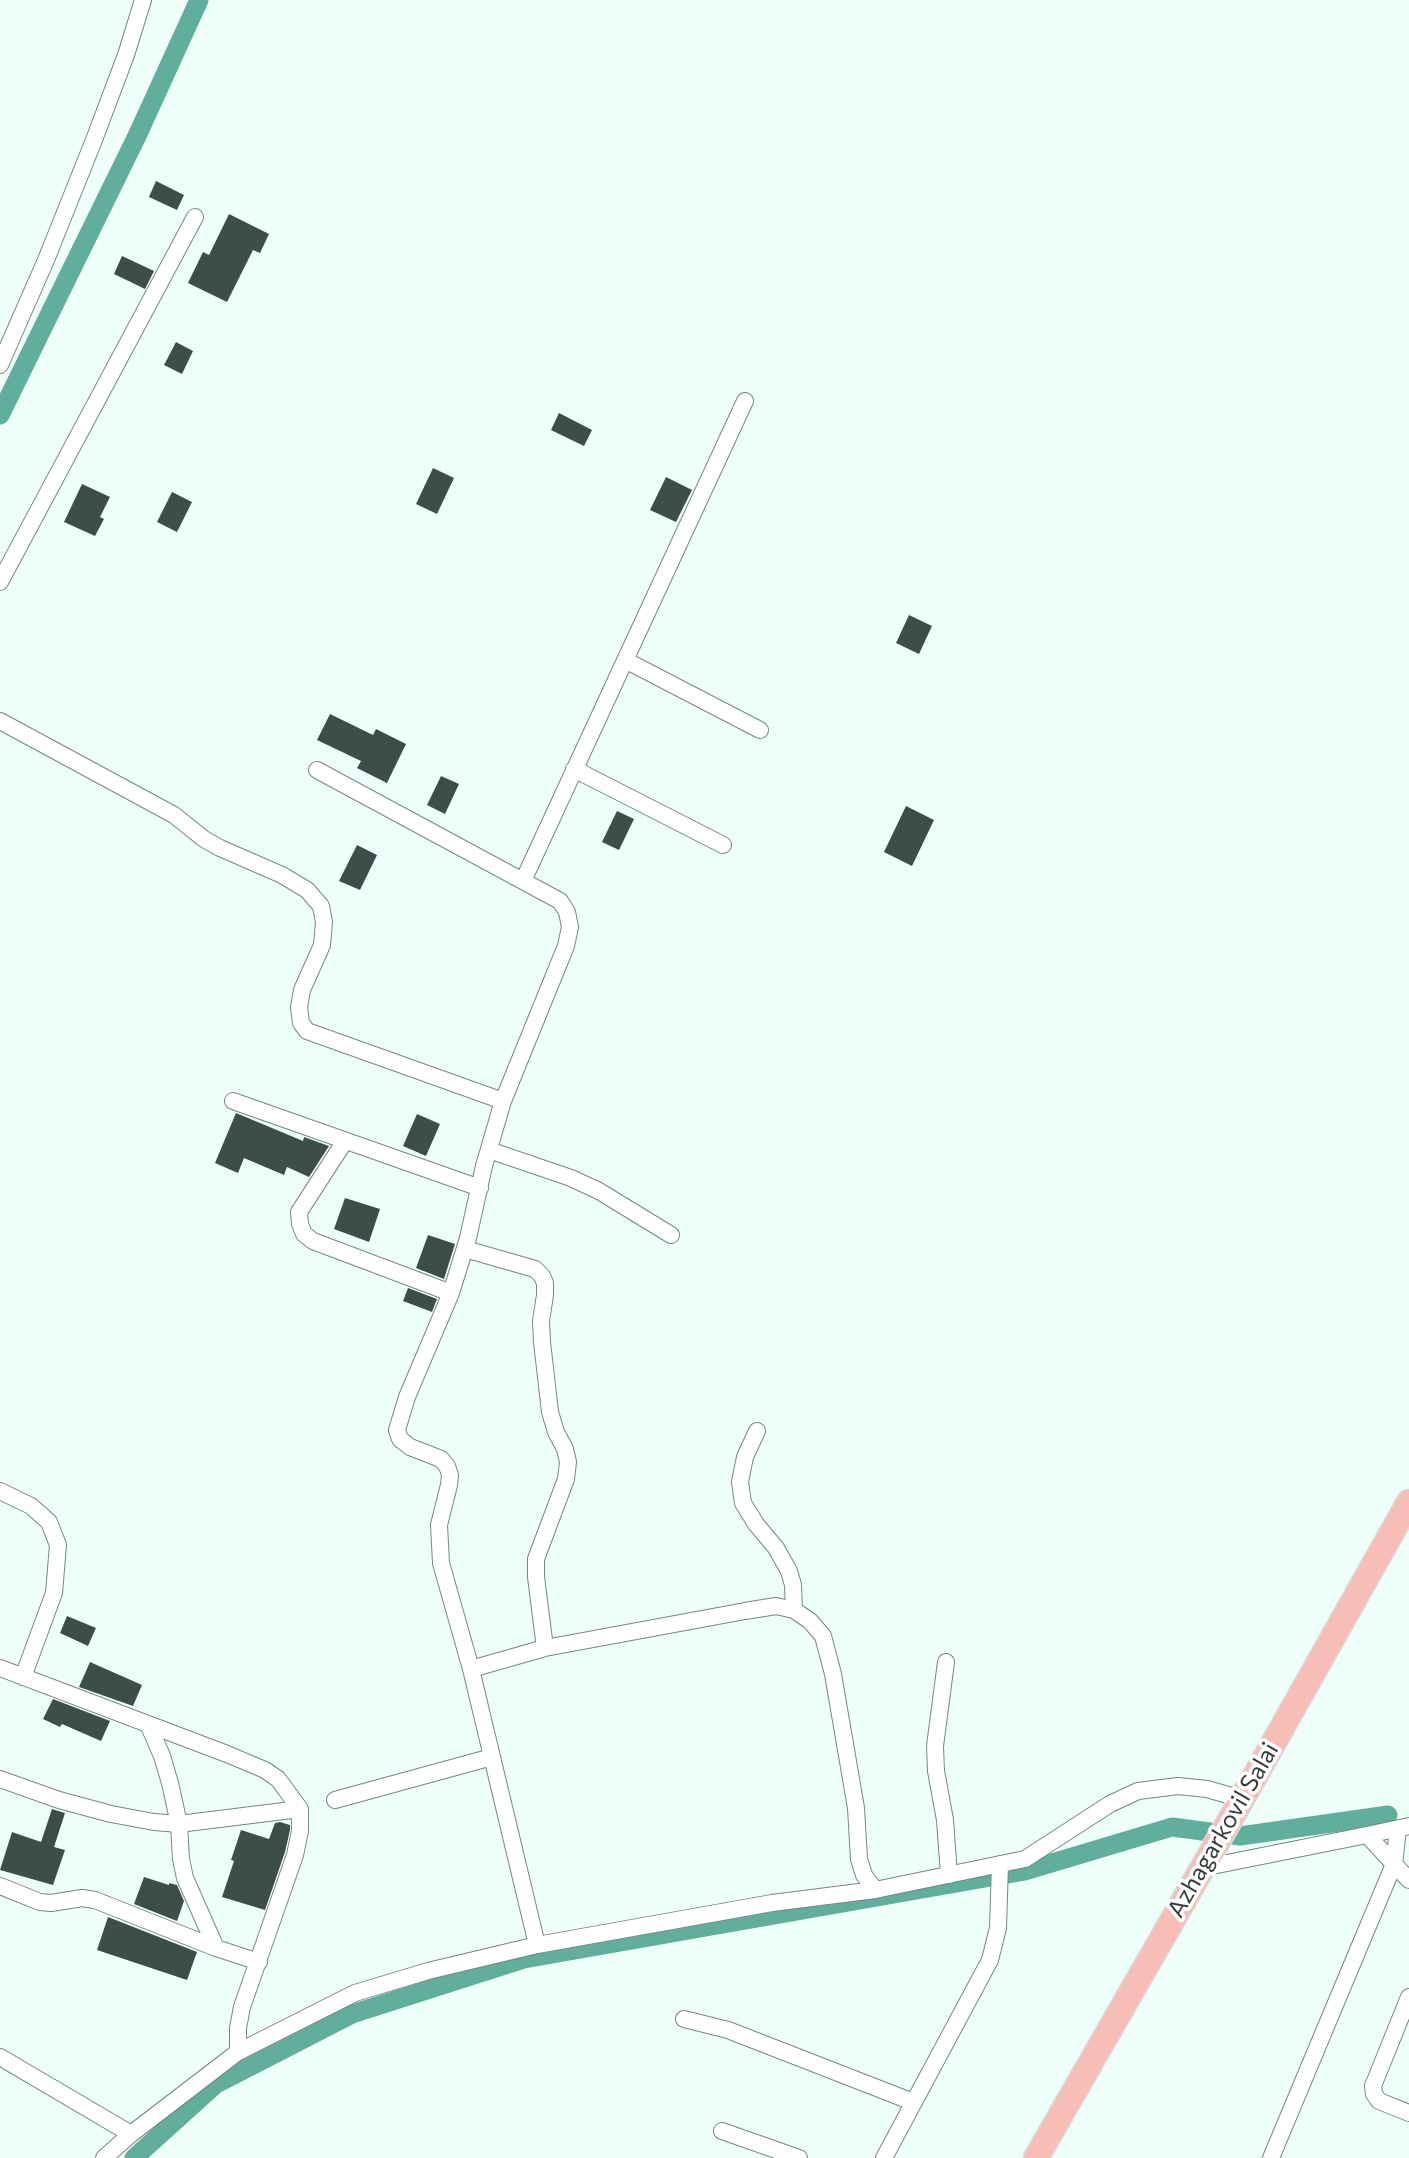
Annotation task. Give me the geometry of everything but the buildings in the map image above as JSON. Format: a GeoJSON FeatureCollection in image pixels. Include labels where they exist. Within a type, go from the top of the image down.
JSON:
{"type":"FeatureCollection","features":[{"type":"Feature","properties":{"kind":"main road","name":"Azhagarkovil Salai"},"geometry":{"type":"LineString","coordinates":[[1036,2158],[1409,1502]]}},
{"type":"Feature","properties":{"kind":"street"},"geometry":{"type":"LineString","coordinates":[[0,365],[94,140],[126,55],[143,0]]}},
{"type":"Feature","properties":{"kind":"street"},"geometry":{"type":"LineString","coordinates":[[0,582],[195,217]]}},
{"type":"Feature","properties":{"kind":"street"},"geometry":{"type":"LineString","coordinates":[[523,881],[745,401]]}},
{"type":"Feature","properties":{"kind":"street"},"geometry":{"type":"LineString","coordinates":[[625,660],[760,730]]}},
{"type":"Feature","properties":{"kind":"street"},"geometry":{"type":"LineString","coordinates":[[0,721],[174,815],[220,848],[261,865],[307,890],[321,906],[324,922],[322,945],[302,990],[299,1007],[301,1023],[307,1031],[503,1101]]}},
{"type":"Feature","properties":{"kind":"street"},"geometry":{"type":"LineString","coordinates":[[574,769],[723,845]]}},
{"type":"Feature","properties":{"kind":"street"},"geometry":{"type":"LineString","coordinates":[[317,770],[561,901],[570,927],[566,946],[503,1101],[452,1293],[407,1398],[397,1430],[400,1439],[410,1447],[441,1459],[450,1475],[439,1525],[441,1563],[471,1670],[537,1945]]}},
{"type":"Feature","properties":{"kind":"street"},"geometry":{"type":"LineString","coordinates":[[233,1101],[480,1188]]}},
{"type":"Feature","properties":{"kind":"street"},"geometry":{"type":"LineString","coordinates":[[345,1141],[299,1212],[304,1234],[313,1241],[452,1293]]}},
{"type":"Feature","properties":{"kind":"street"},"geometry":{"type":"LineString","coordinates":[[489,1150],[599,1191],[671,1235]]}},
{"type":"Feature","properties":{"kind":"street"},"geometry":{"type":"LineString","coordinates":[[465,1249],[535,1269],[545,1283],[541,1321],[550,1412],[568,1462],[566,1479],[536,1559],[545,1648]]}},
{"type":"Feature","properties":{"kind":"street"},"geometry":{"type":"LineString","coordinates":[[757,1432],[745,1457],[740,1482],[743,1503],[776,1548],[789,1571],[793,1585],[794,1610]]}},
{"type":"Feature","properties":{"kind":"street"},"geometry":{"type":"LineString","coordinates":[[0,1491],[30,1506],[49,1522],[58,1545],[54,1593],[23,1677]]}},
{"type":"Feature","properties":{"kind":"street"},"geometry":{"type":"LineString","coordinates":[[471,1670],[545,1648],[776,1606],[794,1610],[810,1621],[823,1636],[833,1674],[856,1808],[859,1859],[864,1875],[875,1890]]}},
{"type":"Feature","properties":{"kind":"street"},"geometry":{"type":"LineString","coordinates":[[946,1662],[935,1746],[949,1875]]}},
{"type":"Feature","properties":{"kind":"street"},"geometry":{"type":"LineString","coordinates":[[0,1668],[265,1770],[278,1779],[300,1809],[296,1855],[242,2007],[238,2028],[238,2052]]}},
{"type":"Feature","properties":{"kind":"street"},"geometry":{"type":"LineString","coordinates":[[148,1724],[162,1756],[179,1824],[185,1878],[216,1948]]}},
{"type":"Feature","properties":{"kind":"street"},"geometry":{"type":"LineString","coordinates":[[335,1800],[492,1757]]}},
{"type":"Feature","properties":{"kind":"street"},"geometry":{"type":"LineString","coordinates":[[0,1779],[59,1800],[154,1822],[179,1824],[300,1809]]}},
{"type":"Feature","properties":{"kind":"street"},"geometry":{"type":"LineString","coordinates":[[104,2158],[238,2052],[355,1993],[428,1970],[537,1945],[772,1903],[875,1890],[1000,1868],[1025,1859],[1110,1804],[1138,1791],[1178,1786],[1207,1789],[1236,1809]]}},
{"type":"Feature","properties":{"kind":"street"},"geometry":{"type":"LineString","coordinates":[[1202,1868],[1403,1827],[1394,1864],[1270,2158]]}},
{"type":"Feature","properties":{"kind":"street"},"geometry":{"type":"LineString","coordinates":[[1367,1835],[1409,1880]]}},
{"type":"Feature","properties":{"kind":"street"},"geometry":{"type":"LineString","coordinates":[[884,2158],[990,1960],[998,1928],[1000,1868]]}},
{"type":"Feature","properties":{"kind":"street"},"geometry":{"type":"LineString","coordinates":[[0,1886],[40,1902],[82,1898],[95,1900],[216,1948],[259,1962]]}},
{"type":"Feature","properties":{"kind":"street"},"geometry":{"type":"LineString","coordinates":[[1409,1997],[1373,2086],[1379,2101],[1409,2113]]}},
{"type":"Feature","properties":{"kind":"street"},"geometry":{"type":"LineString","coordinates":[[684,2019],[728,2030],[913,2102]]}},
{"type":"Feature","properties":{"kind":"street"},"geometry":{"type":"LineString","coordinates":[[0,2057],[131,2134]]}},
{"type":"Feature","properties":{"kind":"street"},"geometry":{"type":"LineString","coordinates":[[722,2131],[799,2158]]}},
{"type":"Feature","properties":{"kind":"waterway"},"geometry":{"type":"LineString","coordinates":[[0,415],[137,136],[199,0]]}},
{"type":"Feature","properties":{"kind":"waterway"},"geometry":{"type":"LineString","coordinates":[[134,2158],[216,2084],[352,2014],[524,1959],[1025,1871],[1172,1827],[1240,1836],[1388,1815]]}}]}
